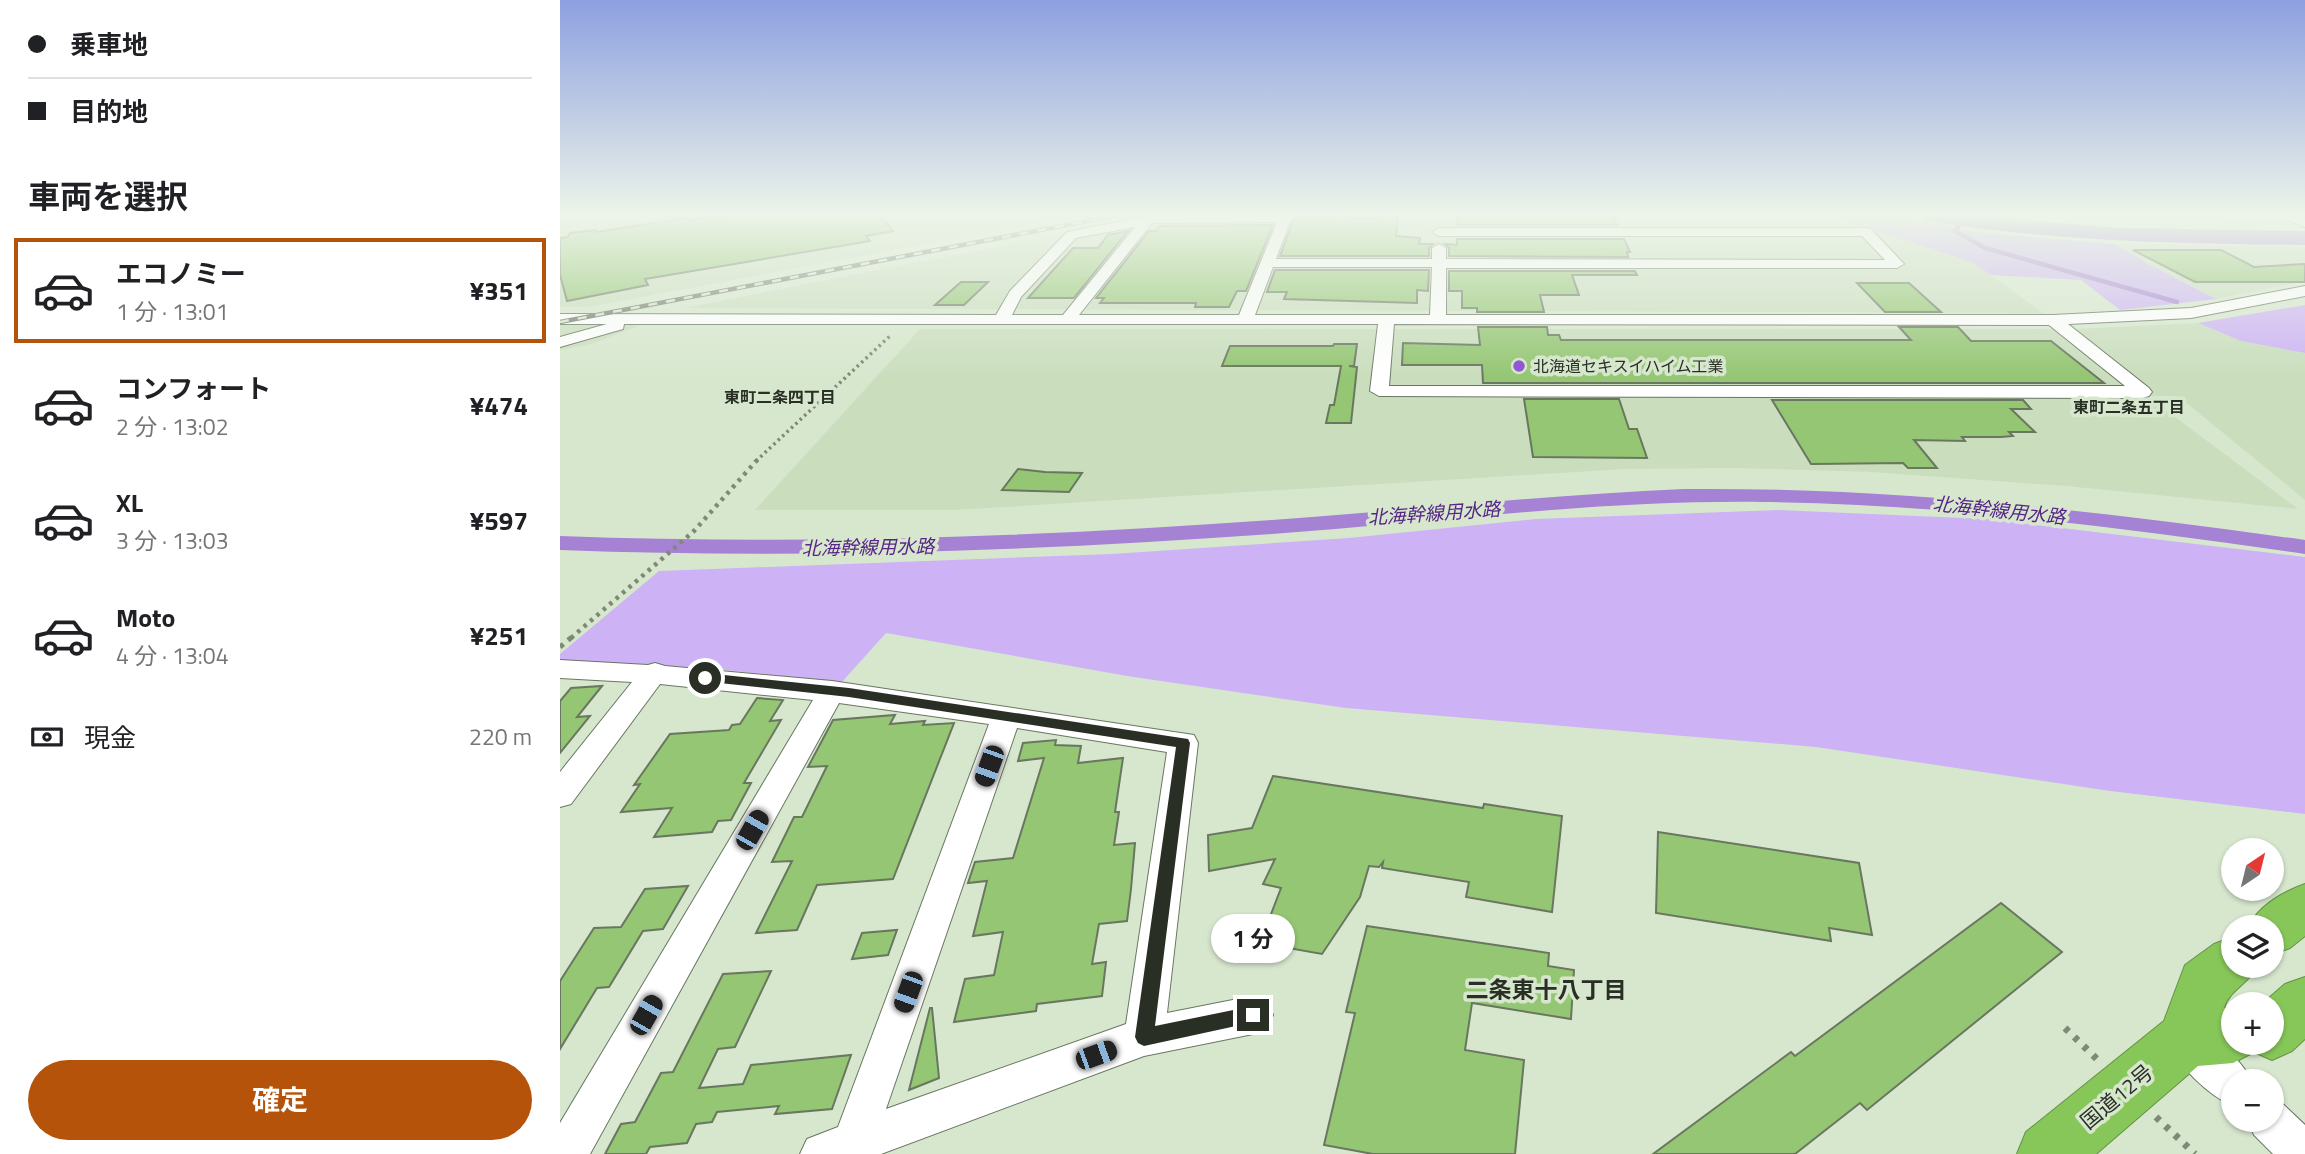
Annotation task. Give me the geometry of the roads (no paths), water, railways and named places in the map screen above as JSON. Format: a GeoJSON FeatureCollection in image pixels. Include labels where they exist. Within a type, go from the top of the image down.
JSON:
{"type":"FeatureCollection","features":[{"type":"Feature","properties":{"kind":"highway"},"geometry":{"type":"LineString","coordinates":[[2284,923],[2305,906]]}},
{"type":"Feature","properties":{"kind":"highway"},"geometry":{"type":"LineString","coordinates":[[2209,1037],[2204,983],[2221,970]]}},
{"type":"Feature","properties":{"kind":"highway"},"geometry":{"type":"LineString","coordinates":[[2284,1021],[2305,1003]]}},
{"type":"Feature","properties":{"kind":"highway","name":"国道12号"},"geometry":{"type":"LineString","coordinates":[[2048,1154],[2209,1037]]}},
{"type":"Feature","properties":{"kind":"street"},"geometry":{"type":"LineString","coordinates":[[1002,320],[1006,307],[1039,270]]}},
{"type":"Feature","properties":{"kind":"street"},"geometry":{"type":"LineString","coordinates":[[1068,320],[1105,270]]}},
{"type":"Feature","properties":{"kind":"street"},"geometry":{"type":"LineString","coordinates":[[1245,320],[1264,270]]}},
{"type":"Feature","properties":{"kind":"street"},"geometry":{"type":"LineString","coordinates":[[1438,270],[1438,320]]}},
{"type":"Feature","properties":{"kind":"street"},"geometry":{"type":"LineString","coordinates":[[560,319],[2053,320],[2191,313],[2305,291]]}},
{"type":"Feature","properties":{"kind":"street"},"geometry":{"type":"LineString","coordinates":[[560,342],[602,332],[633,319]]}},
{"type":"Feature","properties":{"kind":"street"},"geometry":{"type":"LineString","coordinates":[[1387,320],[1379,391],[2143,393],[2053,320]]}},
{"type":"Feature","properties":{"kind":"street"},"geometry":{"type":"LineString","coordinates":[[560,668],[654,672],[832,691],[1183,743],[1144,1037]]}},
{"type":"Feature","properties":{"kind":"street"},"geometry":{"type":"LineString","coordinates":[[560,794],[654,672]]}},
{"type":"Feature","properties":{"kind":"street"},"geometry":{"type":"LineString","coordinates":[[566,1154],[832,691]]}},
{"type":"Feature","properties":{"kind":"street"},"geometry":{"type":"LineString","coordinates":[[838,1148],[1007,716]]}},
{"type":"Feature","properties":{"kind":"street"},"geometry":{"type":"LineString","coordinates":[[838,1148],[1144,1037],[1253,1015]]}},
{"type":"Feature","properties":{"kind":"street"},"geometry":{"type":"LineString","coordinates":[[2209,1037],[2225,1069]]}},
{"type":"Feature","properties":{"kind":"street"},"geometry":{"type":"LineString","coordinates":[[2281,1132],[2304,1154]]}},
{"type":"Feature","properties":{"kind":"waterway"},"geometry":{"type":"LineString","coordinates":[[2063,270],[2177,302]]}},
{"type":"Feature","properties":{"kind":"waterway","name":"北海幹線用水路"},"geometry":{"type":"LineString","coordinates":[[560,543],[738,548],[1005,543],[1272,527],[1581,501],[1762,495],[1840,497],[1995,508],[2305,547]]}},
{"type":"Feature","properties":{"kind":"railway"},"geometry":{"type":"LineString","coordinates":[[560,322],[833,270]]}},
{"type":"Feature","properties":{"kind":"place","name":"北海道セキスイハイム工業"},"geometry":{"type":"Point","coordinates":[1519,366]}},
{"type":"Feature","properties":{"kind":"district","name":"東町二条四丁目"},"geometry":{"type":"Point","coordinates":[780,397]}},
{"type":"Feature","properties":{"kind":"district","name":"東町二条五丁目"},"geometry":{"type":"Point","coordinates":[2129,407]}},
{"type":"Feature","properties":{"kind":"district","name":"二条東十八丁目"},"geometry":{"type":"Point","coordinates":[1546,990]}}]}
